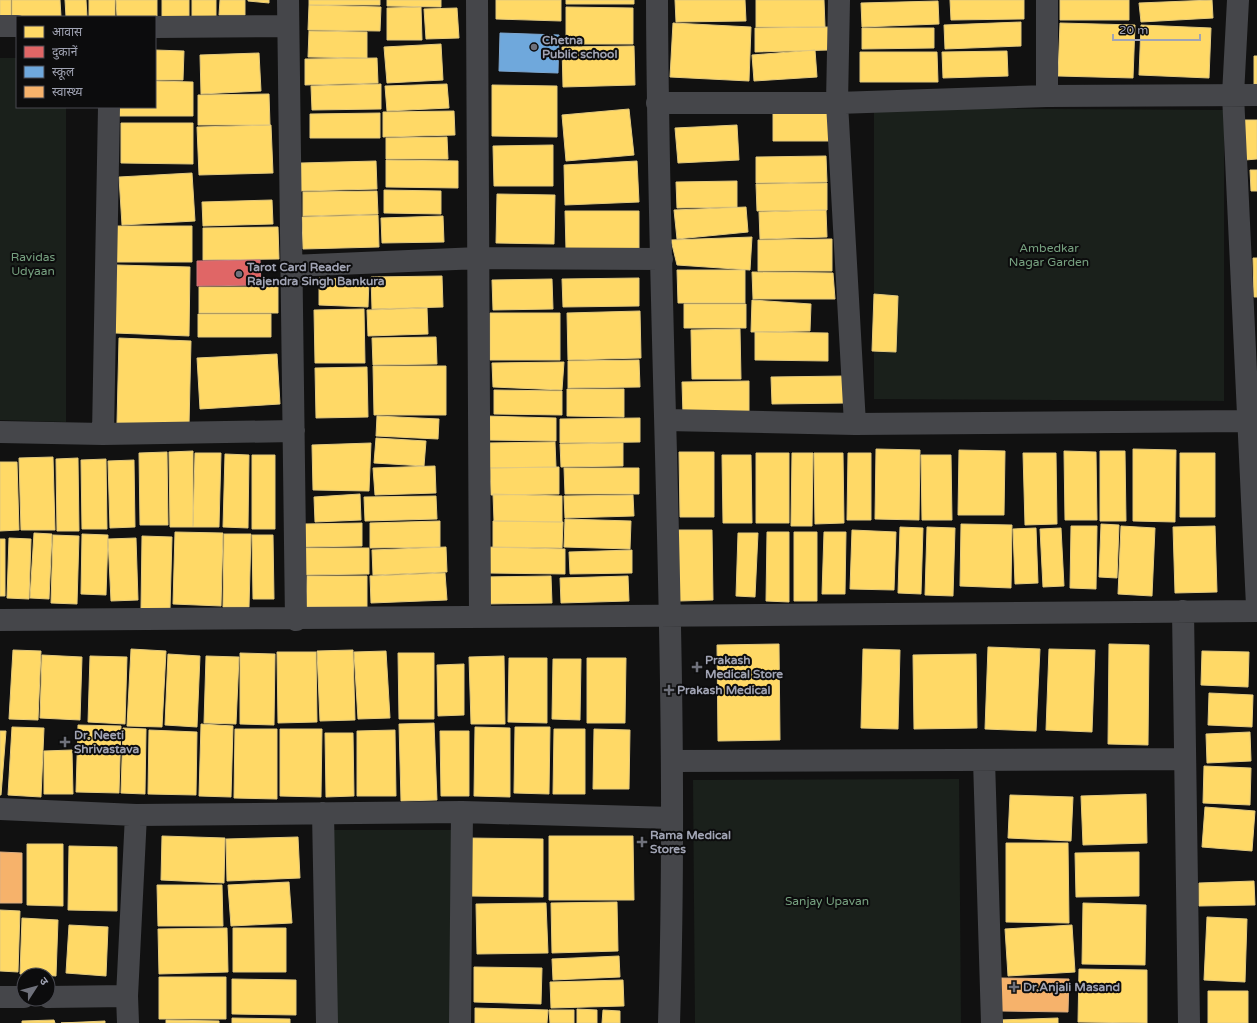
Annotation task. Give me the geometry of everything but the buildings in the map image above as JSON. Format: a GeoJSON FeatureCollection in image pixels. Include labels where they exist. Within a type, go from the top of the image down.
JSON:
{"type":"FeatureCollection","features":[{"type":"Feature","properties":{"kind":"street"},"geometry":{"type":"LineString","coordinates":[[288,0],[296,620]]}},
{"type":"Feature","properties":{"kind":"street"},"geometry":{"type":"LineString","coordinates":[[477,0],[480,617]]}},
{"type":"Feature","properties":{"kind":"street"},"geometry":{"type":"LineString","coordinates":[[657,0],[657,103],[671,616],[672,919],[669,1023]]}},
{"type":"Feature","properties":{"kind":"street"},"geometry":{"type":"LineString","coordinates":[[839,0],[837,103],[855,424]]}},
{"type":"Feature","properties":{"kind":"street"},"geometry":{"type":"LineString","coordinates":[[1047,0],[1047,96]]}},
{"type":"Feature","properties":{"kind":"street"},"geometry":{"type":"LineString","coordinates":[[1238,0],[1233,95],[1247,421],[1257,606]]}},
{"type":"Feature","properties":{"kind":"street"},"geometry":{"type":"LineString","coordinates":[[0,26],[16,26]]}},
{"type":"Feature","properties":{"kind":"street"},"geometry":{"type":"LineString","coordinates":[[156,27],[288,26]]}},
{"type":"Feature","properties":{"kind":"street"},"geometry":{"type":"LineString","coordinates":[[657,103],[837,103],[1047,96],[1257,95]]}},
{"type":"Feature","properties":{"kind":"street"},"geometry":{"type":"LineString","coordinates":[[103,434],[109,108]]}},
{"type":"Feature","properties":{"kind":"street"},"geometry":{"type":"LineString","coordinates":[[291,266],[479,258],[662,259]]}},
{"type":"Feature","properties":{"kind":"street"},"geometry":{"type":"LineString","coordinates":[[666,420],[855,424],[1247,421]]}},
{"type":"Feature","properties":{"kind":"street"},"geometry":{"type":"LineString","coordinates":[[0,432],[103,434],[294,431]]}},
{"type":"Feature","properties":{"kind":"street"},"geometry":{"type":"LineString","coordinates":[[1183,611],[1189,1023]]}},
{"type":"Feature","properties":{"kind":"street"},"geometry":{"type":"LineString","coordinates":[[0,620],[296,620],[480,617],[1257,611]]}},
{"type":"Feature","properties":{"kind":"street"},"geometry":{"type":"LineString","coordinates":[[672,761],[1184,759]]}},
{"type":"Feature","properties":{"kind":"street"},"geometry":{"type":"LineString","coordinates":[[984,760],[992,1023]]}},
{"type":"Feature","properties":{"kind":"street"},"geometry":{"type":"LineString","coordinates":[[0,809],[136,815],[462,812],[672,818]]}},
{"type":"Feature","properties":{"kind":"street"},"geometry":{"type":"LineString","coordinates":[[460,1023],[462,812]]}},
{"type":"Feature","properties":{"kind":"street"},"geometry":{"type":"LineString","coordinates":[[323,813],[327,1023]]}},
{"type":"Feature","properties":{"kind":"street"},"geometry":{"type":"LineString","coordinates":[[128,1023],[127,996],[136,815]]}},
{"type":"Feature","properties":{"kind":"street"},"geometry":{"type":"LineString","coordinates":[[56,997],[127,996]]}},
{"type":"Feature","properties":{"kind":"street"},"geometry":{"type":"LineString","coordinates":[[0,997],[16,997]]}},
{"type":"Feature","properties":{"kind":"green space","name":"Ravidas Udyaan"},"geometry":{"type":"Polygon","coordinates":[[[0,58],[16,58],[16,108],[66,108],[66,422],[0,420],[0,58]]]}},
{"type":"Feature","properties":{"kind":"green space","name":"Ambedkar Nagar Garden"},"geometry":{"type":"Polygon","coordinates":[[[874,108],[1224,110],[1224,401],[874,399],[874,108]]]}},
{"type":"Feature","properties":{"kind":"green space","name":"Sanjay Upavan"},"geometry":{"type":"Polygon","coordinates":[[[959,779],[961,1023],[695,1023],[693,780],[959,779]]]}},
{"type":"Feature","properties":{"kind":"green space"},"geometry":{"type":"Polygon","coordinates":[[[327,830],[454,830],[452,1023],[323,1023],[327,830]]]}},
{"type":"Feature","properties":{"kind":"place","name":"Chetna Public school"},"geometry":{"type":"Point","coordinates":[534,47]}},
{"type":"Feature","properties":{"kind":"place","name":"Tarot Card Reader Rajendra Singh Bankura"},"geometry":{"type":"Point","coordinates":[239,274]}},
{"type":"Feature","properties":{"kind":"place","name":"Prakash Medical Store"},"geometry":{"type":"Point","coordinates":[697,667]}},
{"type":"Feature","properties":{"kind":"place","name":"Prakash Medical"},"geometry":{"type":"Point","coordinates":[669,690]}},
{"type":"Feature","properties":{"kind":"place","name":"Dr. Neeti Shrivastava"},"geometry":{"type":"Point","coordinates":[65,742]}},
{"type":"Feature","properties":{"kind":"place","name":"Rama Medical Stores"},"geometry":{"type":"Point","coordinates":[642,842]}},
{"type":"Feature","properties":{"kind":"place","name":"Dr.Anjali Masand"},"geometry":{"type":"Point","coordinates":[1014,987]}}]}
